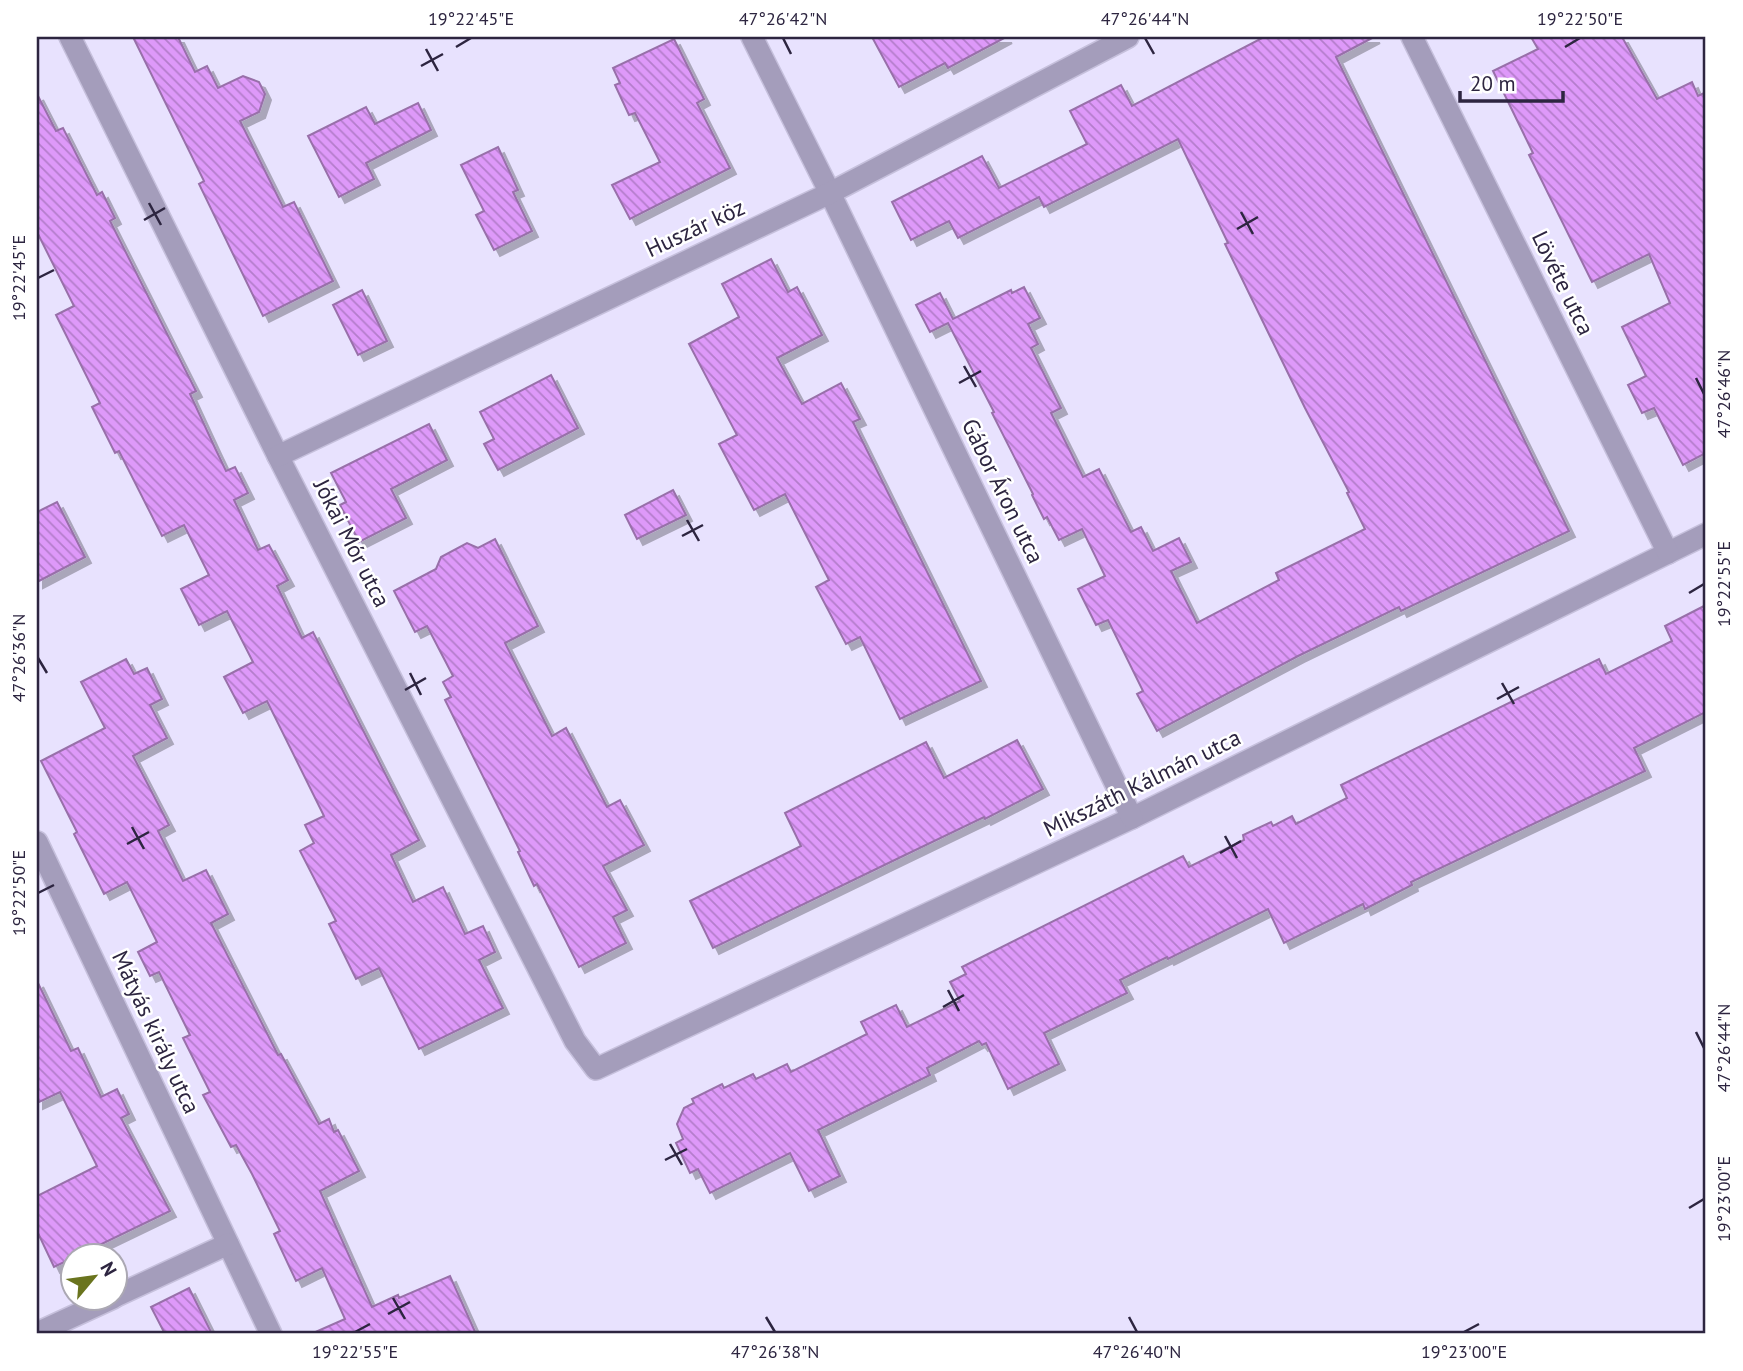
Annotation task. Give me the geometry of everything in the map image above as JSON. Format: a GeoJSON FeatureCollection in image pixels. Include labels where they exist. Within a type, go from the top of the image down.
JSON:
{"type":"FeatureCollection","features":[{"type":"Feature","properties":{"kind":"street","name":"Jókai Mór utca"},"geometry":{"type":"LineString","coordinates":[[70,37],[278,456],[575,1041],[596,1069]]}},
{"type":"Feature","properties":{"kind":"street","name":"Gábor Áron utca"},"geometry":{"type":"LineString","coordinates":[[752,37],[1132,818]]}},
{"type":"Feature","properties":{"kind":"street","name":"Huszár köz"},"geometry":{"type":"LineString","coordinates":[[278,456],[830,193],[1128,37]]}},
{"type":"Feature","properties":{"kind":"street","name":"Lövéte utca"},"geometry":{"type":"LineString","coordinates":[[1412,37],[1668,553]]}},
{"type":"Feature","properties":{"kind":"street","name":"Mikszáth Kálmán utca"},"geometry":{"type":"LineString","coordinates":[[596,1069],[1132,818],[1706,534]]}},
{"type":"Feature","properties":{"kind":"street","name":"Mátyás király utca"},"geometry":{"type":"LineString","coordinates":[[37,842],[271,1334]]}},
{"type":"Feature","properties":{"kind":"street"},"geometry":{"type":"LineString","coordinates":[[130,1290],[228,1244]]}},
{"type":"Feature","properties":{"kind":"street"},"geometry":{"type":"LineString","coordinates":[[37,1333],[82,1312]]}},
{"type":"Feature","properties":{"kind":"building"},"geometry":{"type":"Polygon","coordinates":[[[133,37],[178,37],[195,72],[207,66],[218,88],[243,76],[259,82],[265,94],[259,112],[240,121],[283,207],[294,202],[333,281],[263,316],[199,184],[204,181],[133,37]]]}},
{"type":"Feature","properties":{"kind":"building"},"geometry":{"type":"Polygon","coordinates":[[[872,37],[1006,37],[948,68],[945,63],[899,87],[872,37]]]}},
{"type":"Feature","properties":{"kind":"building"},"geometry":{"type":"Polygon","coordinates":[[[1264,37],[1374,37],[1336,57],[1569,531],[1401,611],[1399,607],[1298,656],[1157,731],[1137,694],[1143,691],[1108,620],[1096,625],[1078,589],[1105,576],[1082,529],[1059,540],[1047,517],[1044,519],[992,413],[994,412],[948,323],[930,332],[916,305],[940,293],[953,319],[1011,290],[1012,293],[1024,287],[1040,318],[1028,324],[1038,344],[1031,348],[1061,408],[1051,413],[1083,477],[1099,469],[1131,532],[1141,527],[1153,551],[1179,538],[1191,562],[1171,571],[1197,623],[1279,580],[1276,573],[1365,529],[1225,244],[1228,243],[1178,139],[1044,207],[1039,197],[958,238],[949,221],[911,240],[892,202],[982,156],[999,188],[1087,144],[1070,111],[1121,85],[1132,106],[1264,37]]]}},
{"type":"Feature","properties":{"kind":"building"},"geometry":{"type":"Polygon","coordinates":[[[1531,37],[1622,37],[1657,99],[1692,82],[1698,96],[1706,92],[1706,453],[1683,465],[1654,408],[1642,413],[1628,385],[1646,376],[1622,327],[1670,303],[1649,254],[1592,282],[1529,155],[1533,153],[1493,71],[1538,49],[1531,37]]]}},
{"type":"Feature","properties":{"kind":"building"},"geometry":{"type":"Polygon","coordinates":[[[674,39],[704,99],[697,103],[730,168],[630,219],[612,185],[660,162],[635,113],[629,115],[615,85],[620,83],[613,68],[674,39]]]}},
{"type":"Feature","properties":{"kind":"building"},"geometry":{"type":"Polygon","coordinates":[[[37,94],[56,131],[63,128],[97,195],[102,192],[115,218],[110,221],[196,391],[190,394],[226,471],[235,467],[248,493],[234,500],[258,550],[269,545],[288,580],[277,586],[302,638],[313,632],[419,840],[391,855],[413,902],[443,887],[465,934],[483,926],[495,952],[479,960],[503,1008],[419,1049],[379,968],[356,979],[329,924],[336,921],[300,851],[314,843],[305,825],[324,816],[267,701],[243,713],[224,677],[253,662],[227,611],[199,625],[181,589],[209,575],[184,525],[162,536],[119,451],[115,453],[92,407],[100,403],[56,315],[74,306],[37,232],[37,94]]]}},
{"type":"Feature","properties":{"kind":"building"},"geometry":{"type":"Polygon","coordinates":[[[418,103],[431,130],[366,163],[374,179],[339,197],[308,136],[366,107],[375,124],[418,103]]]}},
{"type":"Feature","properties":{"kind":"building"},"geometry":{"type":"Polygon","coordinates":[[[498,147],[518,190],[513,192],[532,231],[494,250],[476,215],[484,211],[461,165],[498,147]]]}},
{"type":"Feature","properties":{"kind":"building"},"geometry":{"type":"Polygon","coordinates":[[[771,259],[788,292],[797,287],[822,335],[777,358],[802,404],[841,383],[860,419],[853,422],[981,681],[900,719],[860,637],[846,644],[816,587],[829,580],[785,494],[754,510],[719,444],[737,435],[689,344],[739,317],[722,284],[771,259]]]}},
{"type":"Feature","properties":{"kind":"building"},"geometry":{"type":"Polygon","coordinates":[[[362,290],[387,341],[358,355],[333,305],[362,290]]]}},
{"type":"Feature","properties":{"kind":"building"},"geometry":{"type":"Polygon","coordinates":[[[551,375],[578,428],[498,470],[484,444],[494,439],[480,412],[551,375]]]}},
{"type":"Feature","properties":{"kind":"building"},"geometry":{"type":"Polygon","coordinates":[[[429,424],[447,460],[391,489],[406,518],[359,542],[340,505],[346,502],[331,473],[429,424]]]}},
{"type":"Feature","properties":{"kind":"building"},"geometry":{"type":"Polygon","coordinates":[[[673,490],[686,515],[637,539],[625,515],[673,490]]]}},
{"type":"Feature","properties":{"kind":"building"},"geometry":{"type":"Polygon","coordinates":[[[57,502],[85,557],[37,582],[37,512],[57,502]]]}},
{"type":"Feature","properties":{"kind":"building"},"geometry":{"type":"Polygon","coordinates":[[[495,539],[538,626],[505,643],[552,736],[566,728],[607,807],[620,800],[644,845],[603,866],[627,910],[613,917],[626,943],[579,967],[537,884],[534,886],[518,852],[520,851],[445,700],[451,697],[443,682],[453,676],[427,626],[415,632],[394,591],[436,569],[441,557],[467,543],[478,548],[495,539]]]}},
{"type":"Feature","properties":{"kind":"building"},"geometry":{"type":"Polygon","coordinates":[[[1706,605],[1706,712],[1634,748],[1645,771],[1411,882],[1412,885],[1365,909],[1363,904],[1284,943],[1268,909],[1120,980],[1127,993],[1044,1033],[1059,1064],[1008,1089],[986,1043],[982,1045],[979,1041],[927,1068],[930,1075],[818,1130],[840,1176],[809,1191],[790,1153],[710,1193],[698,1169],[690,1173],[676,1143],[683,1139],[677,1124],[684,1108],[694,1103],[692,1099],[722,1084],[724,1088],[753,1074],[756,1079],[787,1064],[791,1072],[867,1034],[861,1022],[896,1005],[907,1027],[960,1001],[950,982],[966,974],[962,967],[1183,856],[1189,867],[1244,840],[1243,835],[1271,822],[1273,826],[1292,816],[1296,824],[1347,798],[1341,785],[1599,659],[1606,674],[1672,641],[1665,626],[1706,605]]]}},
{"type":"Feature","properties":{"kind":"building"},"geometry":{"type":"Polygon","coordinates":[[[126,659],[134,674],[147,668],[162,699],[150,705],[167,738],[133,756],[169,825],[158,831],[183,881],[206,870],[228,914],[211,923],[278,1055],[281,1054],[319,1124],[329,1119],[334,1132],[338,1130],[359,1171],[320,1191],[372,1307],[450,1276],[476,1334],[311,1334],[345,1319],[322,1268],[296,1281],[274,1234],[280,1231],[252,1174],[236,1145],[231,1147],[203,1095],[210,1092],[183,1038],[190,1035],[159,972],[150,976],[138,952],[157,942],[127,882],[104,894],[74,834],[77,832],[41,761],[105,728],[81,682],[126,659]]]}},
{"type":"Feature","properties":{"kind":"building"},"geometry":{"type":"Polygon","coordinates":[[[1017,740],[1043,789],[713,948],[690,901],[801,846],[785,813],[926,742],[944,778],[1017,740]]]}},
{"type":"Feature","properties":{"kind":"building"},"geometry":{"type":"Polygon","coordinates":[[[37,981],[71,1051],[78,1048],[101,1097],[117,1089],[129,1114],[121,1118],[170,1211],[106,1242],[60,1242],[60,1264],[54,1267],[37,1231],[37,1196],[97,1166],[60,1092],[37,1103],[37,981]]]}},
{"type":"Feature","properties":{"kind":"building"},"geometry":{"type":"Polygon","coordinates":[[[189,1288],[212,1334],[165,1334],[151,1307],[189,1288]]]}}]}
